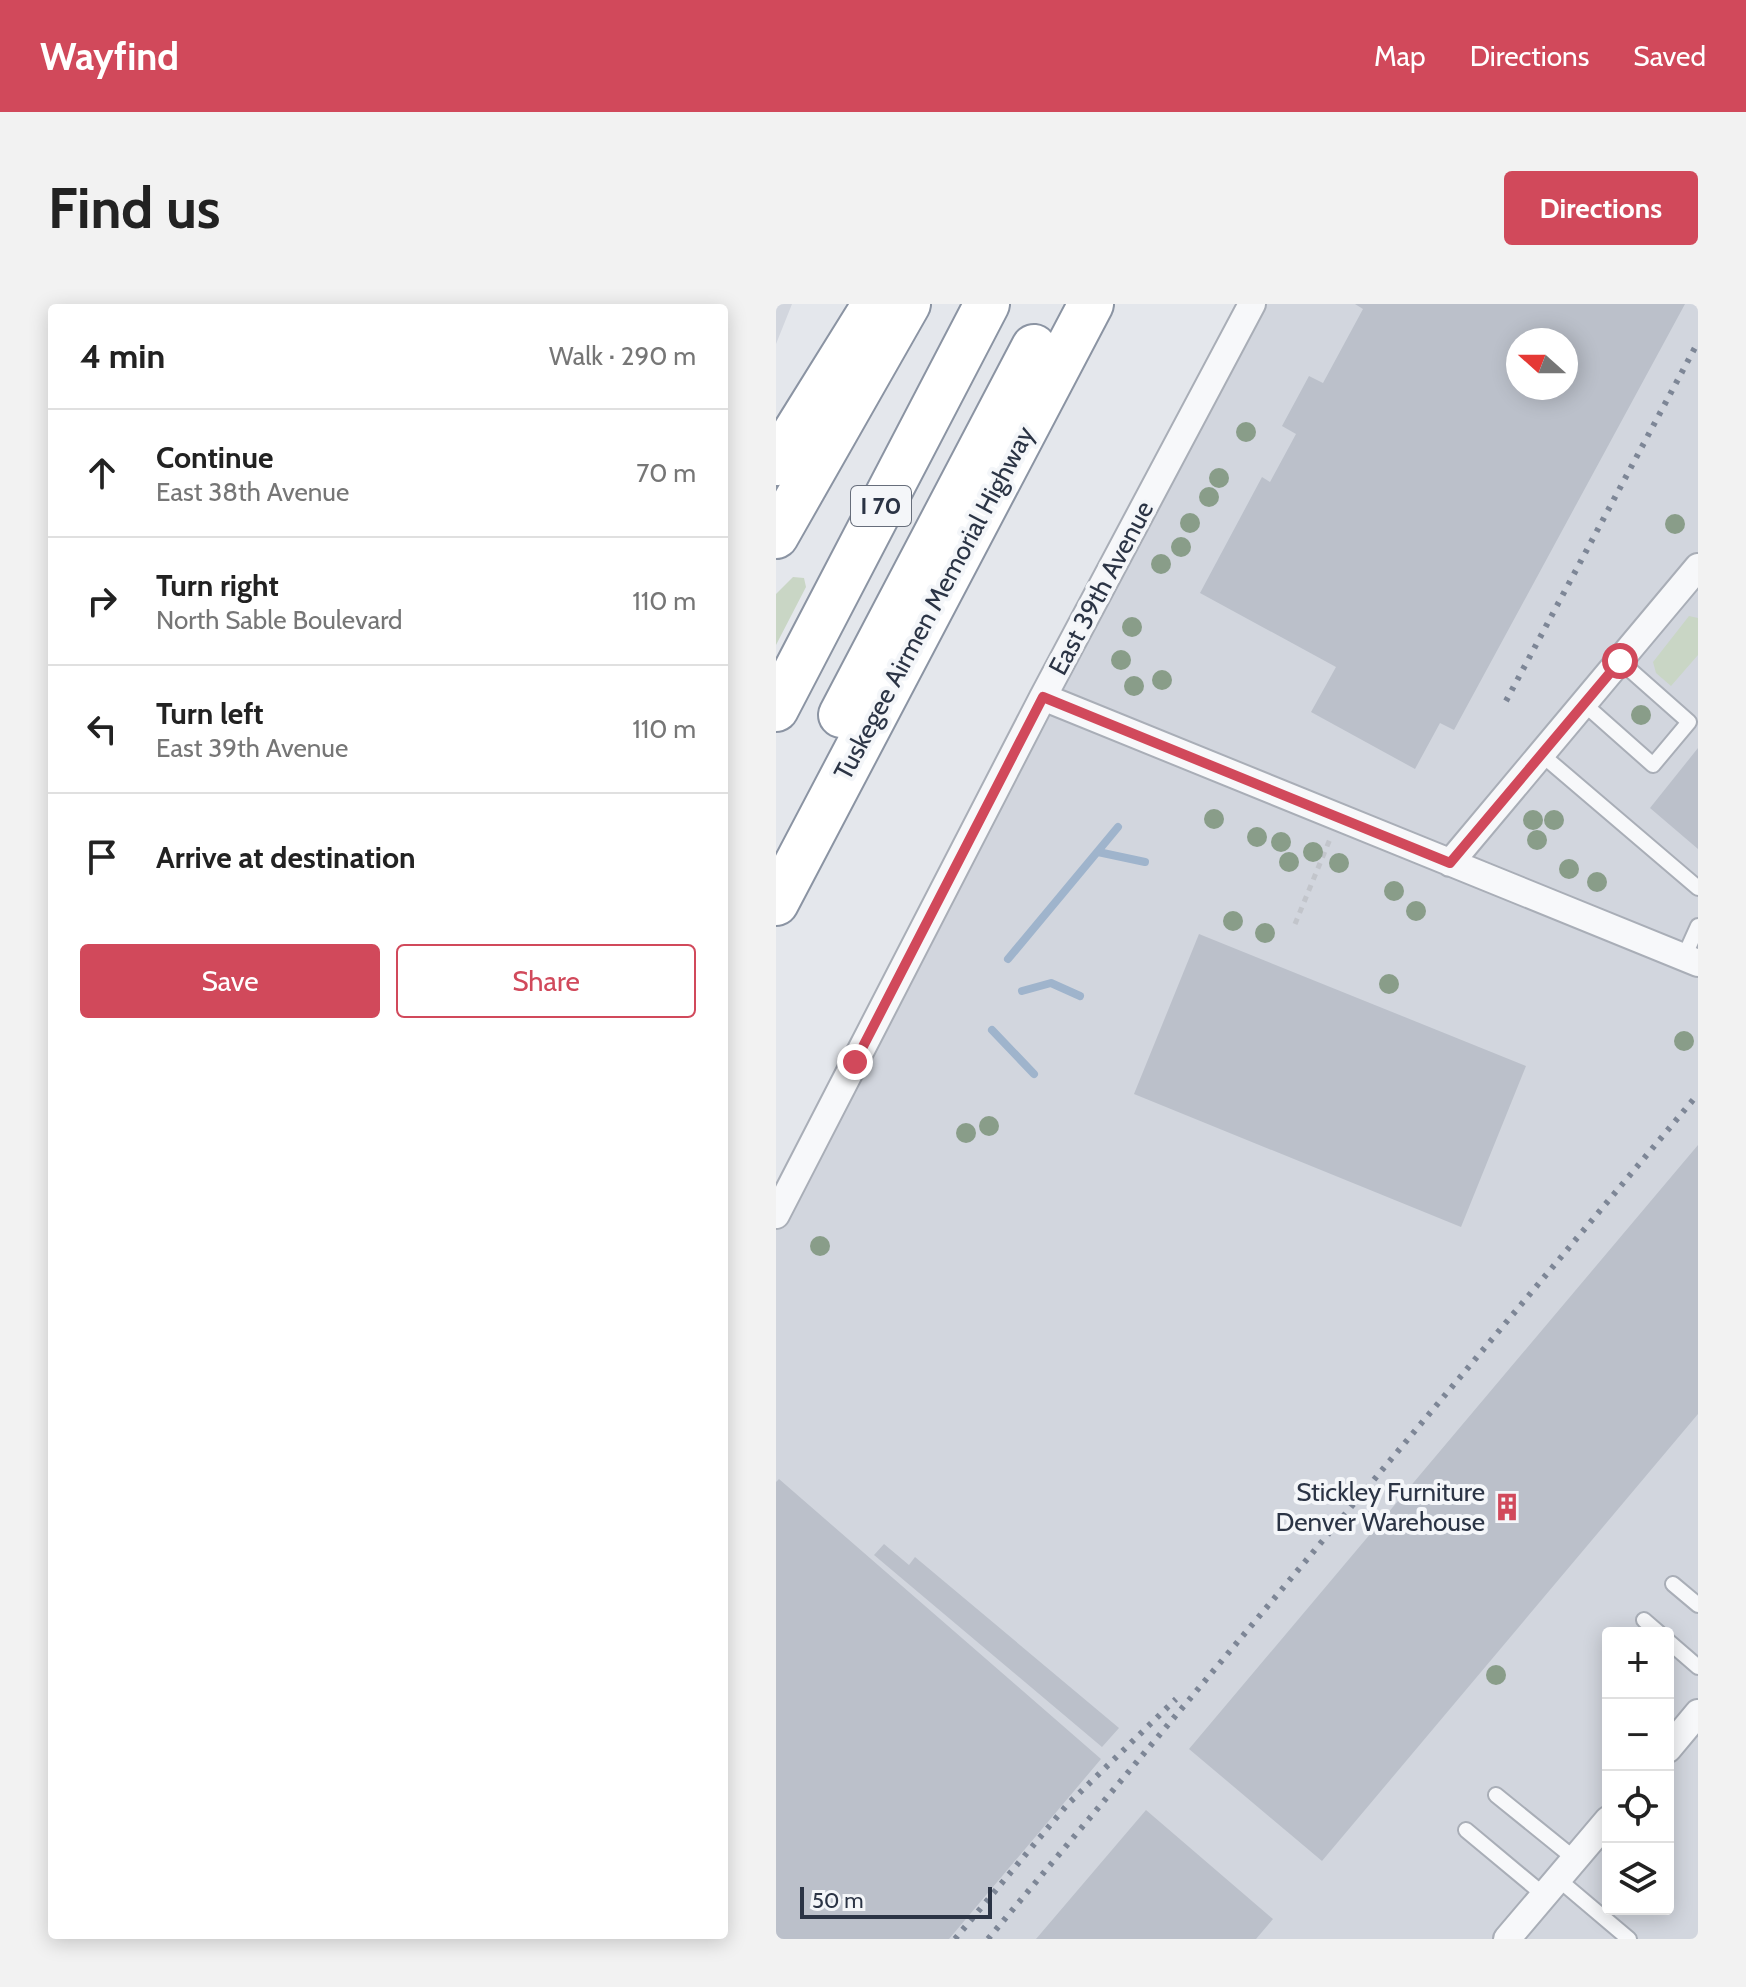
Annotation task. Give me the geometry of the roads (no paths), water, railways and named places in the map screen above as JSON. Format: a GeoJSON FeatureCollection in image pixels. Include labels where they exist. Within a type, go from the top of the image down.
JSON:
{"type":"FeatureCollection","features":[{"type":"Feature","properties":{"kind":"highway"},"geometry":{"type":"LineString","coordinates":[[776,463],[875,304]]}},
{"type":"Feature","properties":{"kind":"highway"},"geometry":{"type":"LineString","coordinates":[[776,536],[908,304]]}},
{"type":"Feature","properties":{"kind":"highway","name":"I 70"},"geometry":{"type":"LineString","coordinates":[[776,709],[987,304]]}},
{"type":"Feature","properties":{"kind":"highway"},"geometry":{"type":"LineString","coordinates":[[776,842],[1057,304]]}},
{"type":"Feature","properties":{"kind":"highway","name":"Tuskegee Airmen Memorial Highway"},"geometry":{"type":"LineString","coordinates":[[776,903],[1091,304]]}},
{"type":"Feature","properties":{"kind":"street","name":"East 39th Avenue"},"geometry":{"type":"LineString","coordinates":[[776,1215],[1043,697],[1252,304]]}},
{"type":"Feature","properties":{"kind":"street"},"geometry":{"type":"LineString","coordinates":[[1450,863],[1583,703],[1693,581]]}},
{"type":"Feature","properties":{"kind":"street"},"geometry":{"type":"LineString","coordinates":[[1043,697],[1691,960]]}},
{"type":"Feature","properties":{"kind":"street"},"geometry":{"type":"LineString","coordinates":[[1674,1742],[1698,1713]]}},
{"type":"Feature","properties":{"kind":"street"},"geometry":{"type":"LineString","coordinates":[[1507,1939],[1559,1878],[1602,1836]]}},
{"type":"Feature","properties":{"kind":"lane"},"geometry":{"type":"LineString","coordinates":[[1583,703],[1653,765],[1689,722],[1620,661]]}},
{"type":"Feature","properties":{"kind":"lane"},"geometry":{"type":"LineString","coordinates":[[1541,754],[1698,888]]}},
{"type":"Feature","properties":{"kind":"lane"},"geometry":{"type":"LineString","coordinates":[[1691,960],[1698,926]]}},
{"type":"Feature","properties":{"kind":"lane"},"geometry":{"type":"LineString","coordinates":[[1673,1584],[1698,1605]]}},
{"type":"Feature","properties":{"kind":"lane"},"geometry":{"type":"LineString","coordinates":[[1644,1620],[1652,1627]]}},
{"type":"Feature","properties":{"kind":"lane"},"geometry":{"type":"LineString","coordinates":[[1674,1646],[1698,1667]]}},
{"type":"Feature","properties":{"kind":"lane"},"geometry":{"type":"LineString","coordinates":[[1496,1795],[1559,1878],[1629,1939]]}},
{"type":"Feature","properties":{"kind":"lane"},"geometry":{"type":"LineString","coordinates":[[1466,1830],[1559,1878]]}},
{"type":"Feature","properties":{"kind":"waterway"},"geometry":{"type":"LineString","coordinates":[[1008,959],[1118,827]]}},
{"type":"Feature","properties":{"kind":"waterway"},"geometry":{"type":"LineString","coordinates":[[1098,852],[1145,862]]}},
{"type":"Feature","properties":{"kind":"waterway"},"geometry":{"type":"LineString","coordinates":[[1022,991],[1051,983],[1080,996]]}},
{"type":"Feature","properties":{"kind":"waterway"},"geometry":{"type":"LineString","coordinates":[[992,1030],[1034,1074]]}},
{"type":"Feature","properties":{"kind":"railway"},"geometry":{"type":"LineString","coordinates":[[1506,701],[1698,342]]}},
{"type":"Feature","properties":{"kind":"railway"},"geometry":{"type":"LineString","coordinates":[[988,1939],[1698,1094]]}},
{"type":"Feature","properties":{"kind":"railway"},"geometry":{"type":"LineString","coordinates":[[955,1939],[1067,1805],[1176,1699]]}},
{"type":"Feature","properties":{"kind":"place","name":"Stickley Furniture Denver Warehouse"},"geometry":{"type":"Point","coordinates":[1507,1507]}}]}
